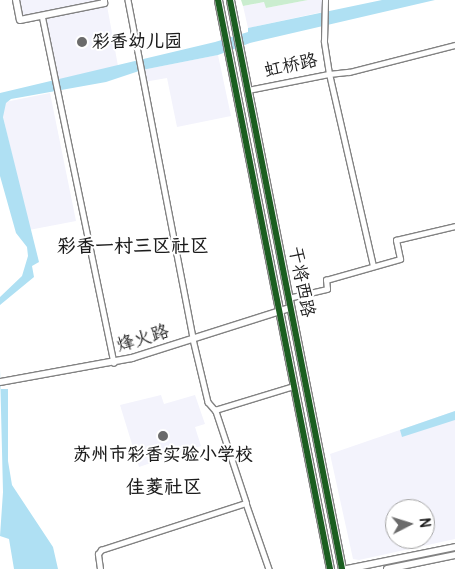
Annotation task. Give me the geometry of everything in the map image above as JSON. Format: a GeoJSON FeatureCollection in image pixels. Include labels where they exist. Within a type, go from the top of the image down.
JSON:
{"type":"FeatureCollection","features":[{"type":"Feature","properties":{"kind":"main road","name":"干将西路"},"geometry":{"type":"LineString","coordinates":[[218,0],[330,569]]}},
{"type":"Feature","properties":{"kind":"main road","name":"干将西路"},"geometry":{"type":"LineString","coordinates":[[230,0],[342,569]]}},
{"type":"Feature","properties":{"kind":"street"},"geometry":{"type":"LineString","coordinates":[[16,0],[20,20],[104,3],[104,0]]}},
{"type":"Feature","properties":{"kind":"street"},"geometry":{"type":"LineString","coordinates":[[128,0],[193,339],[208,402],[215,410],[268,569]]}},
{"type":"Feature","properties":{"kind":"street","name":"虹桥路"},"geometry":{"type":"LineString","coordinates":[[248,90],[329,74],[324,32],[325,0]]}},
{"type":"Feature","properties":{"kind":"street"},"geometry":{"type":"LineString","coordinates":[[42,16],[57,80],[114,363]]}},
{"type":"Feature","properties":{"kind":"street"},"geometry":{"type":"LineString","coordinates":[[373,266],[329,74],[349,72],[455,44]]}},
{"type":"Feature","properties":{"kind":"street"},"geometry":{"type":"LineString","coordinates":[[288,298],[327,289],[326,280],[400,259],[396,240],[455,226]]}},
{"type":"Feature","properties":{"kind":"street","name":"烽火路"},"geometry":{"type":"LineString","coordinates":[[1,382],[114,363],[290,308]]}},
{"type":"Feature","properties":{"kind":"street"},"geometry":{"type":"LineString","coordinates":[[215,410],[294,386]]}},
{"type":"Feature","properties":{"kind":"street"},"geometry":{"type":"LineString","coordinates":[[100,569],[98,554],[101,550],[246,503]]}},
{"type":"Feature","properties":{"kind":"street"},"geometry":{"type":"LineString","coordinates":[[347,569],[455,547]]}},
{"type":"Feature","properties":{"kind":"street"},"geometry":{"type":"LineString","coordinates":[[386,569],[455,555]]}},
{"type":"Feature","properties":{"kind":"shaded area","name":"彩香幼儿园"},"geometry":{"type":"Polygon","coordinates":[[[13,0],[106,0],[118,66],[58,80],[46,18],[17,24],[13,0]]]}},
{"type":"Feature","properties":{"kind":"shaded area"},"geometry":{"type":"Polygon","coordinates":[[[308,0],[323,0],[322,12],[248,28],[243,6],[265,2],[266,8],[308,0]]]}},
{"type":"Feature","properties":{"kind":"shaded area"},"geometry":{"type":"Polygon","coordinates":[[[218,55],[231,116],[177,127],[167,78],[144,82],[142,70],[218,55]]]}},
{"type":"Feature","properties":{"kind":"shaded area"},"geometry":{"type":"Polygon","coordinates":[[[50,93],[76,221],[29,230],[0,103],[50,93]]]}},
{"type":"Feature","properties":{"kind":"shaded area","name":"苏州市彩香实验小学校"},"geometry":{"type":"Polygon","coordinates":[[[161,395],[164,404],[195,395],[205,424],[195,427],[201,446],[139,467],[120,405],[161,395]]]}},
{"type":"Feature","properties":{"kind":"shaded area"},"geometry":{"type":"Polygon","coordinates":[[[455,411],[455,539],[435,543],[435,499],[385,499],[385,549],[409,549],[359,560],[353,559],[330,454],[455,411]]]}},
{"type":"Feature","properties":{"kind":"green space"},"geometry":{"type":"Polygon","coordinates":[[[241,0],[308,0],[266,8],[264,2],[243,6],[241,0]]]}},
{"type":"Feature","properties":{"kind":"water"},"geometry":{"type":"Polygon","coordinates":[[[382,0],[435,0],[250,43],[218,55],[142,70],[106,82],[11,99],[6,103],[3,117],[39,262],[32,266],[34,277],[0,305],[0,297],[22,276],[28,256],[27,247],[16,233],[0,176],[0,93],[215,42],[248,32],[248,28],[382,0]]]}},
{"type":"Feature","properties":{"kind":"water"},"geometry":{"type":"Polygon","coordinates":[[[0,369],[1,389],[8,389],[8,461],[12,485],[53,547],[58,569],[14,569],[9,539],[0,536],[3,492],[0,369]]]}},
{"type":"Feature","properties":{"kind":"water"},"geometry":{"type":"Polygon","coordinates":[[[455,411],[455,420],[402,437],[400,430],[455,411]]]}},
{"type":"Feature","properties":{"kind":"cycle path"},"geometry":{"type":"LineString","coordinates":[[218,0],[330,569]]}},
{"type":"Feature","properties":{"kind":"cycle path"},"geometry":{"type":"LineString","coordinates":[[230,0],[342,569]]}},
{"type":"Feature","properties":{"kind":"place","name":"彩香幼儿园"},"geometry":{"type":"Point","coordinates":[82,42]}},
{"type":"Feature","properties":{"kind":"place","name":"苏州市彩香实验小学校"},"geometry":{"type":"Point","coordinates":[163,436]}},
{"type":"Feature","properties":{"kind":"district","name":"彩香一村三区社区"},"geometry":{"type":"Point","coordinates":[133,247]}},
{"type":"Feature","properties":{"kind":"district","name":"佳菱社区"},"geometry":{"type":"Point","coordinates":[164,488]}}]}
